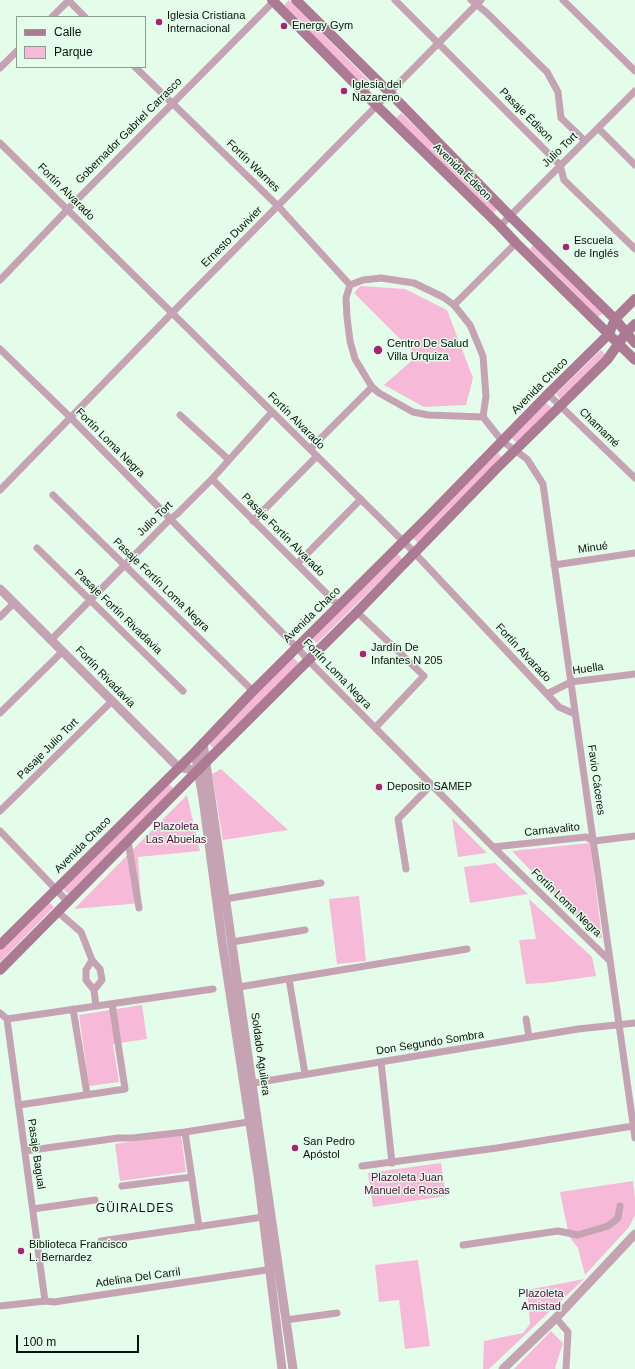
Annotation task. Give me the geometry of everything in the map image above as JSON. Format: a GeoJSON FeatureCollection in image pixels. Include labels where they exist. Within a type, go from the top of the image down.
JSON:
{"type":"FeatureCollection","features":[{"type":"Feature","properties":{"kind":"main road","name":"Avenida Édison"},"geometry":{"type":"LineString","coordinates":[[273,0],[377,106],[635,360]]}},
{"type":"Feature","properties":{"kind":"main road","name":"Avenida Édison"},"geometry":{"type":"LineString","coordinates":[[296,0],[615,320],[635,343]]}},
{"type":"Feature","properties":{"kind":"main road","name":"Avenida Chaco"},"geometry":{"type":"LineString","coordinates":[[0,945],[203,743],[296,647],[404,542],[548,394],[609,334],[615,320],[635,299]]}},
{"type":"Feature","properties":{"kind":"main road"},"geometry":{"type":"LineString","coordinates":[[0,970],[607,360],[626,333],[635,324]]}},
{"type":"Feature","properties":{"kind":"street"},"geometry":{"type":"LineString","coordinates":[[53,16],[68,0],[84,16]]}},
{"type":"Feature","properties":{"kind":"street","name":"Gobernador Gabriel Carrasco"},"geometry":{"type":"LineString","coordinates":[[0,280],[273,0]]}},
{"type":"Feature","properties":{"kind":"street","name":"Pasaje Édison"},"geometry":{"type":"LineString","coordinates":[[395,0],[560,165],[564,180],[635,249]]}},
{"type":"Feature","properties":{"kind":"street"},"geometry":{"type":"LineString","coordinates":[[563,0],[635,71]]}},
{"type":"Feature","properties":{"kind":"street","name":"Ernesto Duvivier"},"geometry":{"type":"LineString","coordinates":[[0,490],[172,313],[439,44],[476,2]]}},
{"type":"Feature","properties":{"kind":"street"},"geometry":{"type":"LineString","coordinates":[[476,2],[547,72],[558,92],[560,118],[585,141]]}},
{"type":"Feature","properties":{"kind":"street"},"geometry":{"type":"LineString","coordinates":[[0,68],[16,53]]}},
{"type":"Feature","properties":{"kind":"street","name":"Fortín Warnes"},"geometry":{"type":"LineString","coordinates":[[136,68],[278,206],[350,285]]}},
{"type":"Feature","properties":{"kind":"street","name":"Julio Tort"},"geometry":{"type":"LineString","coordinates":[[500,226],[635,90]]}},
{"type":"Feature","properties":{"kind":"street"},"geometry":{"type":"LineString","coordinates":[[598,128],[635,165]]}},
{"type":"Feature","properties":{"kind":"street","name":"Fortín Alvarado"},"geometry":{"type":"LineString","coordinates":[[0,143],[404,542],[559,707],[575,714]]}},
{"type":"Feature","properties":{"kind":"street"},"geometry":{"type":"LineString","coordinates":[[454,305],[516,243]]}},
{"type":"Feature","properties":{"kind":"street"},"geometry":{"type":"LineString","coordinates":[[484,417],[428,415],[413,412],[379,393],[372,387],[355,359],[350,341],[346,317],[346,298],[350,285],[363,280],[381,278],[414,283],[443,297],[454,305],[470,325],[483,356],[486,396],[484,417],[502,441]]}},
{"type":"Feature","properties":{"kind":"street","name":"Fortín Loma Negra"},"geometry":{"type":"LineString","coordinates":[[0,349],[70,417],[431,785],[610,961]]}},
{"type":"Feature","properties":{"kind":"street"},"geometry":{"type":"LineString","coordinates":[[310,449],[372,387]]}},
{"type":"Feature","properties":{"kind":"street","name":"Chamamé"},"geometry":{"type":"LineString","coordinates":[[548,394],[635,478]]}},
{"type":"Feature","properties":{"kind":"street","name":"Julio Tort"},"geometry":{"type":"LineString","coordinates":[[51,640],[170,519],[177,514],[212,479],[272,412]]}},
{"type":"Feature","properties":{"kind":"street"},"geometry":{"type":"LineString","coordinates":[[180,415],[229,460]]}},
{"type":"Feature","properties":{"kind":"street","name":"Favio Cáceres"},"geometry":{"type":"LineString","coordinates":[[502,441],[527,459],[543,484],[635,1138]]}},
{"type":"Feature","properties":{"kind":"street"},"geometry":{"type":"LineString","coordinates":[[253,521],[317,456]]}},
{"type":"Feature","properties":{"kind":"street","name":"Pasaje Fortín Alvarado"},"geometry":{"type":"LineString","coordinates":[[212,479],[339,606]]}},
{"type":"Feature","properties":{"kind":"street","name":"Pasaje Fortín Loma Negra"},"geometry":{"type":"LineString","coordinates":[[53,495],[253,691]]}},
{"type":"Feature","properties":{"kind":"street"},"geometry":{"type":"LineString","coordinates":[[296,564],[360,499]]}},
{"type":"Feature","properties":{"kind":"street","name":"Pasaje Fortín Rivadavia"},"geometry":{"type":"LineString","coordinates":[[37,548],[183,691]]}},
{"type":"Feature","properties":{"kind":"street","name":"Minué"},"geometry":{"type":"LineString","coordinates":[[554,565],[635,553]]}},
{"type":"Feature","properties":{"kind":"street","name":"Fortín Rivadavia"},"geometry":{"type":"LineString","coordinates":[[0,589],[178,767]]}},
{"type":"Feature","properties":{"kind":"street"},"geometry":{"type":"LineString","coordinates":[[0,617],[14,603]]}},
{"type":"Feature","properties":{"kind":"street"},"geometry":{"type":"LineString","coordinates":[[357,612],[424,676],[375,728]]}},
{"type":"Feature","properties":{"kind":"street"},"geometry":{"type":"LineString","coordinates":[[0,713],[63,651]]}},
{"type":"Feature","properties":{"kind":"street","name":"Huella"},"geometry":{"type":"LineString","coordinates":[[546,694],[571,682],[635,674]]}},
{"type":"Feature","properties":{"kind":"street","name":"Pasaje Julio Tort"},"geometry":{"type":"LineString","coordinates":[[0,811],[112,702]]}},
{"type":"Feature","properties":{"kind":"street","name":"Soldado Aguilera"},"geometry":{"type":"LineString","coordinates":[[203,743],[232,942],[234,988]]}},
{"type":"Feature","properties":{"kind":"street","name":"Soldado Aguilera"},"geometry":{"type":"LineString","coordinates":[[194,752],[234,988],[248,1084],[274,1269],[282,1369]]}},
{"type":"Feature","properties":{"kind":"street"},"geometry":{"type":"LineString","coordinates":[[178,767],[198,771]]}},
{"type":"Feature","properties":{"kind":"street"},"geometry":{"type":"LineString","coordinates":[[406,869],[398,819],[431,785]]}},
{"type":"Feature","properties":{"kind":"street"},"geometry":{"type":"LineString","coordinates":[[0,831],[68,902]]}},
{"type":"Feature","properties":{"kind":"street","name":"Carnavalito"},"geometry":{"type":"LineString","coordinates":[[494,847],[586,837],[594,841],[635,836]]}},
{"type":"Feature","properties":{"kind":"street"},"geometry":{"type":"LineString","coordinates":[[128,841],[139,908]]}},
{"type":"Feature","properties":{"kind":"street"},"geometry":{"type":"LineString","coordinates":[[225,899],[321,883]]}},
{"type":"Feature","properties":{"kind":"street"},"geometry":{"type":"LineString","coordinates":[[58,912],[81,932],[92,960],[100,969],[102,980],[94,990]]}},
{"type":"Feature","properties":{"kind":"street"},"geometry":{"type":"LineString","coordinates":[[232,942],[305,930]]}},
{"type":"Feature","properties":{"kind":"street"},"geometry":{"type":"LineString","coordinates":[[234,988],[467,949]]}},
{"type":"Feature","properties":{"kind":"street"},"geometry":{"type":"LineString","coordinates":[[92,960],[86,970],[86,980],[94,990],[96,1006]]}},
{"type":"Feature","properties":{"kind":"street"},"geometry":{"type":"LineString","coordinates":[[289,978],[305,1074]]}},
{"type":"Feature","properties":{"kind":"street"},"geometry":{"type":"LineString","coordinates":[[0,1013],[7,1019],[213,989]]}},
{"type":"Feature","properties":{"kind":"street"},"geometry":{"type":"LineString","coordinates":[[19,1105],[125,1089],[112,1004]]}},
{"type":"Feature","properties":{"kind":"street"},"geometry":{"type":"LineString","coordinates":[[73,1009],[87,1094]]}},
{"type":"Feature","properties":{"kind":"street","name":"Pasaje Bagual"},"geometry":{"type":"LineString","coordinates":[[7,1019],[45,1301]]}},
{"type":"Feature","properties":{"kind":"street"},"geometry":{"type":"LineString","coordinates":[[526,1019],[529,1038]]}},
{"type":"Feature","properties":{"kind":"street","name":"Don Segundo Sombra"},"geometry":{"type":"LineString","coordinates":[[248,1084],[578,1029],[635,1023]]}},
{"type":"Feature","properties":{"kind":"street"},"geometry":{"type":"LineString","coordinates":[[381,1062],[392,1163]]}},
{"type":"Feature","properties":{"kind":"street","name":"Soldado Aguilera"},"geometry":{"type":"LineString","coordinates":[[248,1084],[248,1122],[262,1183],[263,1217],[286,1320],[293,1369]]}},
{"type":"Feature","properties":{"kind":"street"},"geometry":{"type":"LineString","coordinates":[[25,1151],[118,1138],[132,1138],[185,1132],[248,1122]]}},
{"type":"Feature","properties":{"kind":"street"},"geometry":{"type":"LineString","coordinates":[[362,1166],[557,1139],[633,1126]]}},
{"type":"Feature","properties":{"kind":"street"},"geometry":{"type":"LineString","coordinates":[[185,1132],[199,1227]]}},
{"type":"Feature","properties":{"kind":"street"},"geometry":{"type":"LineString","coordinates":[[122,1186],[192,1177]]}},
{"type":"Feature","properties":{"kind":"street"},"geometry":{"type":"LineString","coordinates":[[33,1209],[95,1200]]}},
{"type":"Feature","properties":{"kind":"street"},"geometry":{"type":"LineString","coordinates":[[463,1246],[558,1231],[578,1235],[608,1226],[618,1218],[620,1206]]}},
{"type":"Feature","properties":{"kind":"street"},"geometry":{"type":"LineString","coordinates":[[101,1241],[263,1217]]}},
{"type":"Feature","properties":{"kind":"street"},"geometry":{"type":"LineString","coordinates":[[503,1369],[556,1318],[635,1234]]}},
{"type":"Feature","properties":{"kind":"street","name":"Adelina Del Carril"},"geometry":{"type":"LineString","coordinates":[[0,1306],[45,1301],[54,1302],[274,1269]]}},
{"type":"Feature","properties":{"kind":"street"},"geometry":{"type":"LineString","coordinates":[[286,1320],[337,1313]]}},
{"type":"Feature","properties":{"kind":"street"},"geometry":{"type":"LineString","coordinates":[[556,1318],[568,1332],[566,1369]]}},
{"type":"Feature","properties":{"kind":"green space"},"geometry":{"type":"Polygon","coordinates":[[[289,0],[374,86],[369,91],[284,5],[289,0]]]}},
{"type":"Feature","properties":{"kind":"green space"},"geometry":{"type":"Polygon","coordinates":[[[401,113],[498,208],[493,213],[396,118],[401,113]]]}},
{"type":"Feature","properties":{"kind":"green space"},"geometry":{"type":"Polygon","coordinates":[[[534,244],[603,313],[598,317],[530,249],[534,244]]]}},
{"type":"Feature","properties":{"kind":"green space"},"geometry":{"type":"Polygon","coordinates":[[[360,286],[405,289],[447,310],[473,378],[466,405],[424,407],[384,385],[417,356],[354,293],[360,286]]]}},
{"type":"Feature","properties":{"kind":"green space"},"geometry":{"type":"Polygon","coordinates":[[[601,350],[606,355],[561,400],[556,394],[601,350]]]}},
{"type":"Feature","properties":{"kind":"green space"},"geometry":{"type":"Polygon","coordinates":[[[546,403],[552,408],[517,444],[512,438],[546,403]]]}},
{"type":"Feature","properties":{"kind":"green space"},"geometry":{"type":"Polygon","coordinates":[[[498,453],[504,459],[418,543],[413,538],[498,453]]]}},
{"type":"Feature","properties":{"kind":"green space"},"geometry":{"type":"Polygon","coordinates":[[[397,553],[402,559],[317,643],[311,638],[397,553]]]}},
{"type":"Feature","properties":{"kind":"green space"},"geometry":{"type":"Polygon","coordinates":[[[293,657],[299,663],[213,748],[208,742],[293,657]]]}},
{"type":"Feature","properties":{"kind":"green space"},"geometry":{"type":"Polygon","coordinates":[[[221,769],[288,830],[223,840],[212,774],[221,769]]]}},
{"type":"Feature","properties":{"kind":"green space"},"geometry":{"type":"Polygon","coordinates":[[[168,783],[174,789],[68,894],[62,888],[168,783]]]}},
{"type":"Feature","properties":{"kind":"green space","name":"Plazoleta Las Abuelas"},"geometry":{"type":"Polygon","coordinates":[[[187,795],[200,851],[138,857],[141,903],[74,909],[187,795]]]}},
{"type":"Feature","properties":{"kind":"green space"},"geometry":{"type":"Polygon","coordinates":[[[452,818],[487,853],[458,857],[452,818]]]}},
{"type":"Feature","properties":{"kind":"green space"},"geometry":{"type":"Polygon","coordinates":[[[590,843],[602,938],[596,938],[512,851],[590,843]]]}},
{"type":"Feature","properties":{"kind":"green space"},"geometry":{"type":"Polygon","coordinates":[[[495,863],[528,894],[470,903],[464,867],[495,863]]]}},
{"type":"Feature","properties":{"kind":"green space"},"geometry":{"type":"Polygon","coordinates":[[[359,896],[366,961],[337,964],[329,899],[359,896]]]}},
{"type":"Feature","properties":{"kind":"green space"},"geometry":{"type":"Polygon","coordinates":[[[529,899],[592,957],[596,976],[526,984],[519,940],[536,939],[529,899]]]}},
{"type":"Feature","properties":{"kind":"green space"},"geometry":{"type":"Polygon","coordinates":[[[48,901],[54,907],[0,962],[0,951],[48,901]]]}},
{"type":"Feature","properties":{"kind":"green space"},"geometry":{"type":"Polygon","coordinates":[[[142,1005],[147,1039],[113,1044],[119,1082],[89,1086],[79,1015],[142,1005]]]}},
{"type":"Feature","properties":{"kind":"green space"},"geometry":{"type":"Polygon","coordinates":[[[181,1135],[186,1172],[120,1181],[115,1144],[181,1135]]]}},
{"type":"Feature","properties":{"kind":"green space","name":"Plazoleta Juan Manuel de Rosas"},"geometry":{"type":"Polygon","coordinates":[[[441,1163],[446,1196],[373,1207],[368,1173],[441,1163]]]}},
{"type":"Feature","properties":{"kind":"green space"},"geometry":{"type":"Polygon","coordinates":[[[633,1181],[635,1215],[629,1227],[585,1275],[578,1248],[569,1236],[560,1192],[633,1181]]]}},
{"type":"Feature","properties":{"kind":"green space"},"geometry":{"type":"Polygon","coordinates":[[[418,1260],[430,1346],[405,1349],[399,1300],[379,1302],[375,1265],[418,1260]]]}},
{"type":"Feature","properties":{"kind":"green space","name":"Plazoleta Amistad"},"geometry":{"type":"Polygon","coordinates":[[[584,1279],[489,1369],[483,1369],[484,1341],[523,1333],[530,1324],[527,1290],[584,1279]]]}},
{"type":"Feature","properties":{"kind":"green space"},"geometry":{"type":"Polygon","coordinates":[[[551,1331],[563,1343],[555,1368],[556,1369],[514,1369],[551,1331]]]}},
{"type":"Feature","properties":{"kind":"place","name":"Iglesia Cristiana Internacional"},"geometry":{"type":"Point","coordinates":[159,22]}},
{"type":"Feature","properties":{"kind":"place","name":"Energy Gym"},"geometry":{"type":"Point","coordinates":[284,26]}},
{"type":"Feature","properties":{"kind":"place","name":"Iglesia del Nazareno"},"geometry":{"type":"Point","coordinates":[344,91]}},
{"type":"Feature","properties":{"kind":"place","name":"Escuela de Inglés"},"geometry":{"type":"Point","coordinates":[566,247]}},
{"type":"Feature","properties":{"kind":"place","name":"Centro De Salud Villa Urquiza"},"geometry":{"type":"Point","coordinates":[378,350]}},
{"type":"Feature","properties":{"kind":"place","name":"Jardín De Infantes N 205"},"geometry":{"type":"Point","coordinates":[363,654]}},
{"type":"Feature","properties":{"kind":"place","name":"Deposito SAMEP"},"geometry":{"type":"Point","coordinates":[379,787]}},
{"type":"Feature","properties":{"kind":"place","name":"San Pedro Apóstol"},"geometry":{"type":"Point","coordinates":[295,1148]}},
{"type":"Feature","properties":{"kind":"place","name":"Biblioteca Francisco L. Bernardez"},"geometry":{"type":"Point","coordinates":[21,1251]}},
{"type":"Feature","properties":{"kind":"district","name":"GÜIRALDES"},"geometry":{"type":"Point","coordinates":[135,1209]}}]}
